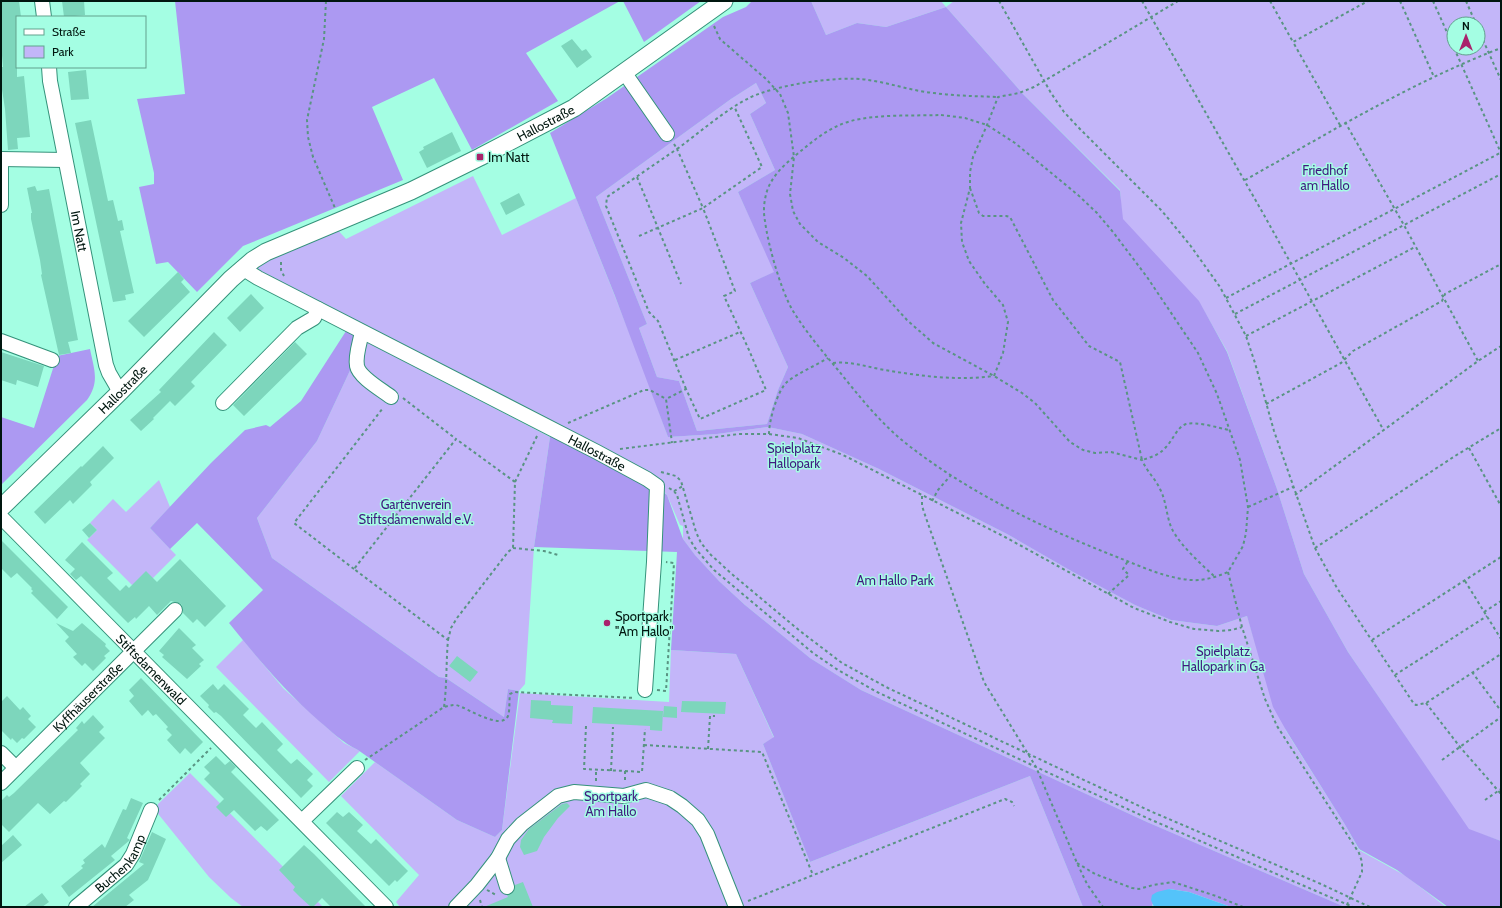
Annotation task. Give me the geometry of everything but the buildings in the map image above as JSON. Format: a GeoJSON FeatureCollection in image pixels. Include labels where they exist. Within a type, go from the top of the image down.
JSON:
{"type":"FeatureCollection","features":[{"type":"Feature","properties":{"kind":"main road","name":"Hallostraße"},"geometry":{"type":"LineString","coordinates":[[1,508],[120,392],[242,268],[253,260],[266,252],[411,191],[574,108],[724,1]]}},
{"type":"Feature","properties":{"kind":"street"},"geometry":{"type":"LineString","coordinates":[[42,1],[44,16]]}},
{"type":"Feature","properties":{"kind":"street","name":"Im Natt"},"geometry":{"type":"LineString","coordinates":[[49,68],[50,81],[106,365],[120,392]]}},
{"type":"Feature","properties":{"kind":"street"},"geometry":{"type":"LineString","coordinates":[[624,72],[667,134]]}},
{"type":"Feature","properties":{"kind":"street"},"geometry":{"type":"LineString","coordinates":[[1,205],[1,159],[66,160]]}},
{"type":"Feature","properties":{"kind":"street","name":"Hallostraße"},"geometry":{"type":"LineString","coordinates":[[242,268],[258,278],[362,332],[598,452],[657,486]]}},
{"type":"Feature","properties":{"kind":"street"},"geometry":{"type":"LineString","coordinates":[[223,403],[297,328],[314,318],[318,308]]}},
{"type":"Feature","properties":{"kind":"street"},"geometry":{"type":"LineString","coordinates":[[362,332],[357,366],[361,374],[391,397]]}},
{"type":"Feature","properties":{"kind":"street"},"geometry":{"type":"LineString","coordinates":[[1,341],[52,360]]}},
{"type":"Feature","properties":{"kind":"street"},"geometry":{"type":"LineString","coordinates":[[645,690],[654,562],[657,486]]}},
{"type":"Feature","properties":{"kind":"street","name":"Stiftsdamenwald"},"geometry":{"type":"LineString","coordinates":[[1,517],[386,907]]}},
{"type":"Feature","properties":{"kind":"street","name":"Kyffhäuserstraße"},"geometry":{"type":"LineString","coordinates":[[1,783],[175,610]]}},
{"type":"Feature","properties":{"kind":"street"},"geometry":{"type":"LineString","coordinates":[[1,753],[16,768]]}},
{"type":"Feature","properties":{"kind":"street"},"geometry":{"type":"LineString","coordinates":[[302,821],[357,768]]}},
{"type":"Feature","properties":{"kind":"street"},"geometry":{"type":"LineString","coordinates":[[456,907],[477,885],[498,858],[508,839],[522,824],[558,796],[574,792],[624,796],[646,790],[653,791],[670,798],[698,820],[707,834],[736,906]]}},
{"type":"Feature","properties":{"kind":"street","name":"Buchenkamp"},"geometry":{"type":"LineString","coordinates":[[76,907],[126,865],[151,810]]}},
{"type":"Feature","properties":{"kind":"street"},"geometry":{"type":"LineString","coordinates":[[498,858],[507,887]]}},
{"type":"Feature","properties":{"kind":"path"},"geometry":{"type":"LineString","coordinates":[[326,1],[324,39],[307,120],[308,137],[313,158],[334,203],[340,222]]}},
{"type":"Feature","properties":{"kind":"path"},"geometry":{"type":"LineString","coordinates":[[999,1],[1064,112],[1166,217],[1213,276],[1226,298],[1246,336],[1256,363],[1266,404],[1292,488],[1315,548],[1337,588],[1414,704],[1426,703],[1501,654]]}},
{"type":"Feature","properties":{"kind":"path"},"geometry":{"type":"LineString","coordinates":[[1142,1],[1300,279],[1384,431]]}},
{"type":"Feature","properties":{"kind":"path"},"geometry":{"type":"LineString","coordinates":[[667,134],[677,149],[703,208],[735,291],[724,296],[766,390],[700,419],[658,321],[649,312],[606,206],[607,197],[677,149],[734,106],[749,98],[796,84],[826,80],[866,79],[934,94],[998,97],[1026,90],[1045,81],[1178,1]]}},
{"type":"Feature","properties":{"kind":"path"},"geometry":{"type":"LineString","coordinates":[[1270,1],[1340,125]]}},
{"type":"Feature","properties":{"kind":"path"},"geometry":{"type":"LineString","coordinates":[[1293,42],[1368,1]]}},
{"type":"Feature","properties":{"kind":"path"},"geometry":{"type":"LineString","coordinates":[[1400,1],[1434,77]]}},
{"type":"Feature","properties":{"kind":"path"},"geometry":{"type":"LineString","coordinates":[[1433,1],[1446,30]]}},
{"type":"Feature","properties":{"kind":"path"},"geometry":{"type":"LineString","coordinates":[[1466,1],[1473,16]]}},
{"type":"Feature","properties":{"kind":"path"},"geometry":{"type":"LineString","coordinates":[[713,25],[720,39],[766,79],[780,94],[788,113],[794,157],[790,194],[793,211],[800,224],[818,242],[844,258],[866,276],[907,320],[933,343],[1022,393],[1035,403],[1070,442],[1083,450],[1095,453],[1111,452],[1142,460],[1156,456],[1167,446],[1180,428],[1186,424],[1194,423],[1230,430]]}},
{"type":"Feature","properties":{"kind":"path"},"geometry":{"type":"LineString","coordinates":[[1486,47],[1501,80]]}},
{"type":"Feature","properties":{"kind":"path"},"geometry":{"type":"LineString","coordinates":[[1244,180],[1384,101],[1488,52],[1501,48]]}},
{"type":"Feature","properties":{"kind":"path"},"geometry":{"type":"LineString","coordinates":[[1226,298],[1501,154],[1458,56]]}},
{"type":"Feature","properties":{"kind":"path"},"geometry":{"type":"LineString","coordinates":[[994,376],[1003,353],[1008,322],[1003,305],[969,262],[962,242],[961,223],[970,188],[970,172],[973,157],[998,97]]}},
{"type":"Feature","properties":{"kind":"path"},"geometry":{"type":"LineString","coordinates":[[639,236],[703,208],[762,167],[734,106]]}},
{"type":"Feature","properties":{"kind":"path"},"geometry":{"type":"LineString","coordinates":[[941,115],[965,118],[987,125],[1015,143],[1078,195],[1097,213],[1113,232],[1198,353],[1216,394],[1240,460],[1248,507],[1246,533],[1243,546],[1237,559],[1228,572],[1201,580],[1184,579],[1166,575],[1049,529],[1001,505],[951,474],[908,444],[891,430],[852,388],[793,310],[777,271],[764,220],[764,203],[767,189],[777,173],[818,137],[833,128],[851,121],[867,118],[941,115]]}},
{"type":"Feature","properties":{"kind":"path"},"geometry":{"type":"LineString","coordinates":[[1345,122],[1478,361]]}},
{"type":"Feature","properties":{"kind":"path"},"geometry":{"type":"LineString","coordinates":[[1235,314],[1501,174]]}},
{"type":"Feature","properties":{"kind":"path"},"geometry":{"type":"LineString","coordinates":[[637,177],[681,284]]}},
{"type":"Feature","properties":{"kind":"path"},"geometry":{"type":"LineString","coordinates":[[970,188],[980,213],[984,216],[1006,216],[1010,218],[1052,300],[1089,346],[1120,362],[1142,460],[1146,470],[1155,480],[1164,497],[1173,530],[1187,549],[1215,577]]}},
{"type":"Feature","properties":{"kind":"path"},"geometry":{"type":"LineString","coordinates":[[1246,336],[1415,247]]}},
{"type":"Feature","properties":{"kind":"path"},"geometry":{"type":"LineString","coordinates":[[1266,404],[1341,363],[1352,351],[1442,301],[1445,294],[1501,264]]}},
{"type":"Feature","properties":{"kind":"path"},"geometry":{"type":"LineString","coordinates":[[674,360],[740,332]]}},
{"type":"Feature","properties":{"kind":"path"},"geometry":{"type":"LineString","coordinates":[[1295,495],[1478,361],[1501,346]]}},
{"type":"Feature","properties":{"kind":"path"},"geometry":{"type":"LineString","coordinates":[[769,434],[769,424],[782,389],[787,382],[828,358]]}},
{"type":"Feature","properties":{"kind":"path"},"geometry":{"type":"LineString","coordinates":[[832,363],[843,362],[896,372],[972,379],[994,376]]}},
{"type":"Feature","properties":{"kind":"path"},"geometry":{"type":"LineString","coordinates":[[666,399],[686,389]]}},
{"type":"Feature","properties":{"kind":"path"},"geometry":{"type":"LineString","coordinates":[[565,424],[644,390],[650,390],[666,399]]}},
{"type":"Feature","properties":{"kind":"path"},"geometry":{"type":"LineString","coordinates":[[448,640],[294,522],[395,391],[456,439],[515,482]]}},
{"type":"Feature","properties":{"kind":"path"},"geometry":{"type":"LineString","coordinates":[[666,399],[672,443]]}},
{"type":"Feature","properties":{"kind":"path"},"geometry":{"type":"LineString","coordinates":[[444,707],[446,694],[448,640],[451,628],[457,618],[513,548],[515,482],[544,424]]}},
{"type":"Feature","properties":{"kind":"path"},"geometry":{"type":"LineString","coordinates":[[1315,548],[1501,428]]}},
{"type":"Feature","properties":{"kind":"path"},"geometry":{"type":"LineString","coordinates":[[613,450],[740,434],[769,434],[798,438],[827,448],[1005,537],[1134,608],[1170,622],[1194,629],[1218,631],[1232,630],[1242,627]]}},
{"type":"Feature","properties":{"kind":"path"},"geometry":{"type":"LineString","coordinates":[[354,569],[456,439]]}},
{"type":"Feature","properties":{"kind":"path"},"geometry":{"type":"LineString","coordinates":[[1469,448],[1501,506]]}},
{"type":"Feature","properties":{"kind":"path"},"geometry":{"type":"LineString","coordinates":[[932,501],[938,490],[951,474]]}},
{"type":"Feature","properties":{"kind":"path"},"geometry":{"type":"LineString","coordinates":[[657,486],[668,487],[674,491],[686,530],[695,548],[714,570],[813,653],[838,670],[877,692],[1036,767],[1347,906],[1353,907]]}},
{"type":"Feature","properties":{"kind":"path"},"geometry":{"type":"LineString","coordinates":[[674,491],[683,486],[696,532],[701,543],[711,555],[755,594],[818,646],[842,663],[888,688],[1150,811],[1321,884],[1370,907]]}},
{"type":"Feature","properties":{"kind":"path"},"geometry":{"type":"LineString","coordinates":[[1248,507],[1292,488]]}},
{"type":"Feature","properties":{"kind":"path"},"geometry":{"type":"LineString","coordinates":[[922,496],[922,506],[984,682],[1030,755],[1076,863],[1087,884],[1103,907]]}},
{"type":"Feature","properties":{"kind":"path"},"geometry":{"type":"LineString","coordinates":[[513,548],[544,551],[558,555]]}},
{"type":"Feature","properties":{"kind":"path"},"geometry":{"type":"LineString","coordinates":[[1372,640],[1501,557]]}},
{"type":"Feature","properties":{"kind":"path"},"geometry":{"type":"LineString","coordinates":[[1108,594],[1129,575],[1123,569],[1128,561]]}},
{"type":"Feature","properties":{"kind":"path"},"geometry":{"type":"LineString","coordinates":[[357,768],[368,758],[444,707],[450,705],[456,705],[491,720],[498,721],[505,720],[508,716],[510,694],[514,692],[645,698],[645,690],[666,691],[674,563],[654,562]]}},
{"type":"Feature","properties":{"kind":"path"},"geometry":{"type":"LineString","coordinates":[[1228,572],[1242,627],[1269,712],[1360,854],[1362,872],[1347,906]]}},
{"type":"Feature","properties":{"kind":"path"},"geometry":{"type":"LineString","coordinates":[[1465,581],[1501,639]]}},
{"type":"Feature","properties":{"kind":"path"},"geometry":{"type":"LineString","coordinates":[[1484,612],[1501,601]]}},
{"type":"Feature","properties":{"kind":"path"},"geometry":{"type":"LineString","coordinates":[[1395,675],[1487,616]]}},
{"type":"Feature","properties":{"kind":"path"},"geometry":{"type":"LineString","coordinates":[[1472,672],[1501,711]]}},
{"type":"Feature","properties":{"kind":"path"},"geometry":{"type":"LineString","coordinates":[[1426,703],[1460,747],[1500,790],[1501,794]]}},
{"type":"Feature","properties":{"kind":"path"},"geometry":{"type":"LineString","coordinates":[[708,749],[710,716],[715,716]]}},
{"type":"Feature","properties":{"kind":"path"},"geometry":{"type":"LineString","coordinates":[[1442,760],[1501,717]]}},
{"type":"Feature","properties":{"kind":"path"},"geometry":{"type":"LineString","coordinates":[[586,726],[584,769],[611,771],[642,772],[645,729]]}},
{"type":"Feature","properties":{"kind":"path"},"geometry":{"type":"LineString","coordinates":[[611,771],[613,727]]}},
{"type":"Feature","properties":{"kind":"path"},"geometry":{"type":"LineString","coordinates":[[151,810],[156,802],[219,739]]}},
{"type":"Feature","properties":{"kind":"path"},"geometry":{"type":"LineString","coordinates":[[644,745],[762,752],[813,875]]}},
{"type":"Feature","properties":{"kind":"path"},"geometry":{"type":"LineString","coordinates":[[624,796],[625,771]]}},
{"type":"Feature","properties":{"kind":"path"},"geometry":{"type":"LineString","coordinates":[[1485,800],[1500,790]]}},
{"type":"Feature","properties":{"kind":"path"},"geometry":{"type":"LineString","coordinates":[[736,906],[1005,799],[1012,802],[1014,806]]}},
{"type":"Feature","properties":{"kind":"path"},"geometry":{"type":"LineString","coordinates":[[1076,863],[1095,874],[1132,888],[1139,889],[1173,882],[1216,896],[1243,907]]}},
{"type":"Feature","properties":{"kind":"green space"},"geometry":{"type":"Polygon","coordinates":[[[811,1],[941,1],[946,7],[886,27],[857,23],[826,35],[811,1]]]}},
{"type":"Feature","properties":{"kind":"green space","name":"Friedhof am Hallo"},"geometry":{"type":"Polygon","coordinates":[[[954,1],[1501,1],[1501,841],[1469,830],[1348,652],[1304,574],[1277,489],[1227,351],[1199,302],[1122,219],[1120,190],[1023,94],[946,7],[954,1]]]}},
{"type":"Feature","properties":{"kind":"green space"},"geometry":{"type":"Polygon","coordinates":[[[756,83],[766,103],[750,114],[775,170],[738,192],[775,272],[750,283],[788,367],[778,390],[767,424],[697,431],[679,381],[657,377],[639,328],[647,324],[596,197],[731,99],[756,83]]]}},
{"type":"Feature","properties":{"kind":"green space","name":"Am Hallo Park"},"geometry":{"type":"Polygon","coordinates":[[[473,176],[502,235],[576,198],[637,352],[668,437],[717,434],[768,427],[802,434],[879,469],[1007,534],[1073,572],[1135,605],[1171,620],[1217,626],[1247,616],[1254,639],[1269,674],[1286,731],[1344,823],[1359,850],[1406,876],[1446,907],[1345,907],[1147,822],[861,690],[810,658],[745,605],[719,581],[695,555],[683,539],[683,526],[680,525],[667,495],[657,484],[247,269],[335,227],[346,239],[473,176]]]}},
{"type":"Feature","properties":{"kind":"green space","name":"Gartenverein Stiftsdamenwald e.V."},"geometry":{"type":"Polygon","coordinates":[[[360,334],[382,350],[550,437],[534,547],[525,684],[519,691],[508,689],[504,717],[446,678],[439,677],[272,558],[257,518],[317,441],[354,362],[360,334]]]}},
{"type":"Feature","properties":{"kind":"green space"},"geometry":{"type":"Polygon","coordinates":[[[159,480],[170,507],[150,528],[176,555],[153,578],[132,585],[87,540],[97,530],[90,523],[113,499],[126,512],[159,480]]]}},
{"type":"Feature","properties":{"kind":"green space"},"geometry":{"type":"Polygon","coordinates":[[[243,640],[283,688],[344,743],[360,751],[329,782],[216,667],[243,640]]]}},
{"type":"Feature","properties":{"kind":"green space","name":"Sportpark Am Hallo"},"geometry":{"type":"Polygon","coordinates":[[[671,650],[736,654],[774,738],[763,744],[810,862],[1030,776],[1083,907],[400,907],[396,902],[419,875],[341,796],[375,762],[457,820],[495,837],[502,830],[520,693],[669,702],[671,650]]]}},
{"type":"Feature","properties":{"kind":"green space"},"geometry":{"type":"Polygon","coordinates":[[[190,773],[323,907],[243,907],[209,877],[155,810],[158,804],[190,773]]]}},
{"type":"Feature","properties":{"kind":"shaded area"},"geometry":{"type":"Polygon","coordinates":[[[175,1],[620,1],[526,53],[558,101],[472,150],[434,78],[372,107],[403,180],[243,246],[197,292],[168,262],[156,264],[139,187],[154,184],[154,173],[137,99],[185,94],[175,1]]]}},
{"type":"Feature","properties":{"kind":"shaded area"},"geometry":{"type":"Polygon","coordinates":[[[623,1],[701,1],[644,42],[623,1]]]}},
{"type":"Feature","properties":{"kind":"shaded area"},"geometry":{"type":"Polygon","coordinates":[[[752,1],[811,1],[826,35],[857,23],[886,27],[946,7],[1023,94],[1120,191],[1123,219],[1199,301],[1227,352],[1277,489],[1304,574],[1348,652],[1469,829],[1501,841],[1501,907],[1448,907],[1397,870],[1359,849],[1273,707],[1247,616],[1217,626],[1171,620],[1135,605],[1073,572],[1007,534],[879,469],[802,434],[768,427],[717,434],[668,437],[615,296],[550,133],[607,98],[723,17],[746,7],[752,1]],[[756,83],[731,99],[596,197],[647,324],[639,328],[657,377],[679,381],[697,431],[767,424],[778,390],[788,367],[750,283],[774,272],[738,192],[775,170],[750,114],[766,103],[756,83]]]}},
{"type":"Feature","properties":{"kind":"shaded area"},"geometry":{"type":"Polygon","coordinates":[[[348,328],[360,334],[354,362],[317,441],[257,518],[272,558],[439,677],[446,678],[504,717],[508,689],[519,691],[502,830],[495,837],[457,820],[342,740],[307,710],[283,686],[229,623],[263,590],[197,523],[170,549],[150,528],[211,463],[245,430],[266,425],[270,427],[301,401],[348,328]]]}},
{"type":"Feature","properties":{"kind":"shaded area"},"geometry":{"type":"Polygon","coordinates":[[[90,349],[95,381],[94,387],[87,400],[1,485],[1,417],[34,428],[57,356],[90,349]]]}},
{"type":"Feature","properties":{"kind":"shaded area"},"geometry":{"type":"Polygon","coordinates":[[[556,433],[658,488],[667,495],[683,539],[695,555],[719,581],[745,605],[810,658],[861,690],[1147,822],[1345,907],[1231,907],[1189,892],[1169,889],[1152,905],[1154,907],[1083,907],[1030,776],[810,862],[763,744],[774,737],[736,654],[671,650],[677,552],[534,547],[550,437],[556,433]]]}},
{"type":"Feature","properties":{"kind":"water"},"geometry":{"type":"Polygon","coordinates":[[[1169,889],[1189,892],[1231,907],[1154,907],[1151,900],[1152,895],[1169,889]]]}},
{"type":"Feature","properties":{"kind":"place","name":"Im Natt"},"geometry":{"type":"Point","coordinates":[480,157]}},
{"type":"Feature","properties":{"kind":"place","name":"Sportpark \"Am Hallo\""},"geometry":{"type":"Point","coordinates":[607,623]}},
{"type":"Feature","properties":{"kind":"park label","name":"Spielplatz Hallopark"},"geometry":{"type":"Point","coordinates":[794,456]}},
{"type":"Feature","properties":{"kind":"park label","name":"Spielplatz Hallopark in Ga"},"geometry":{"type":"Point","coordinates":[1223,658]}}]}
